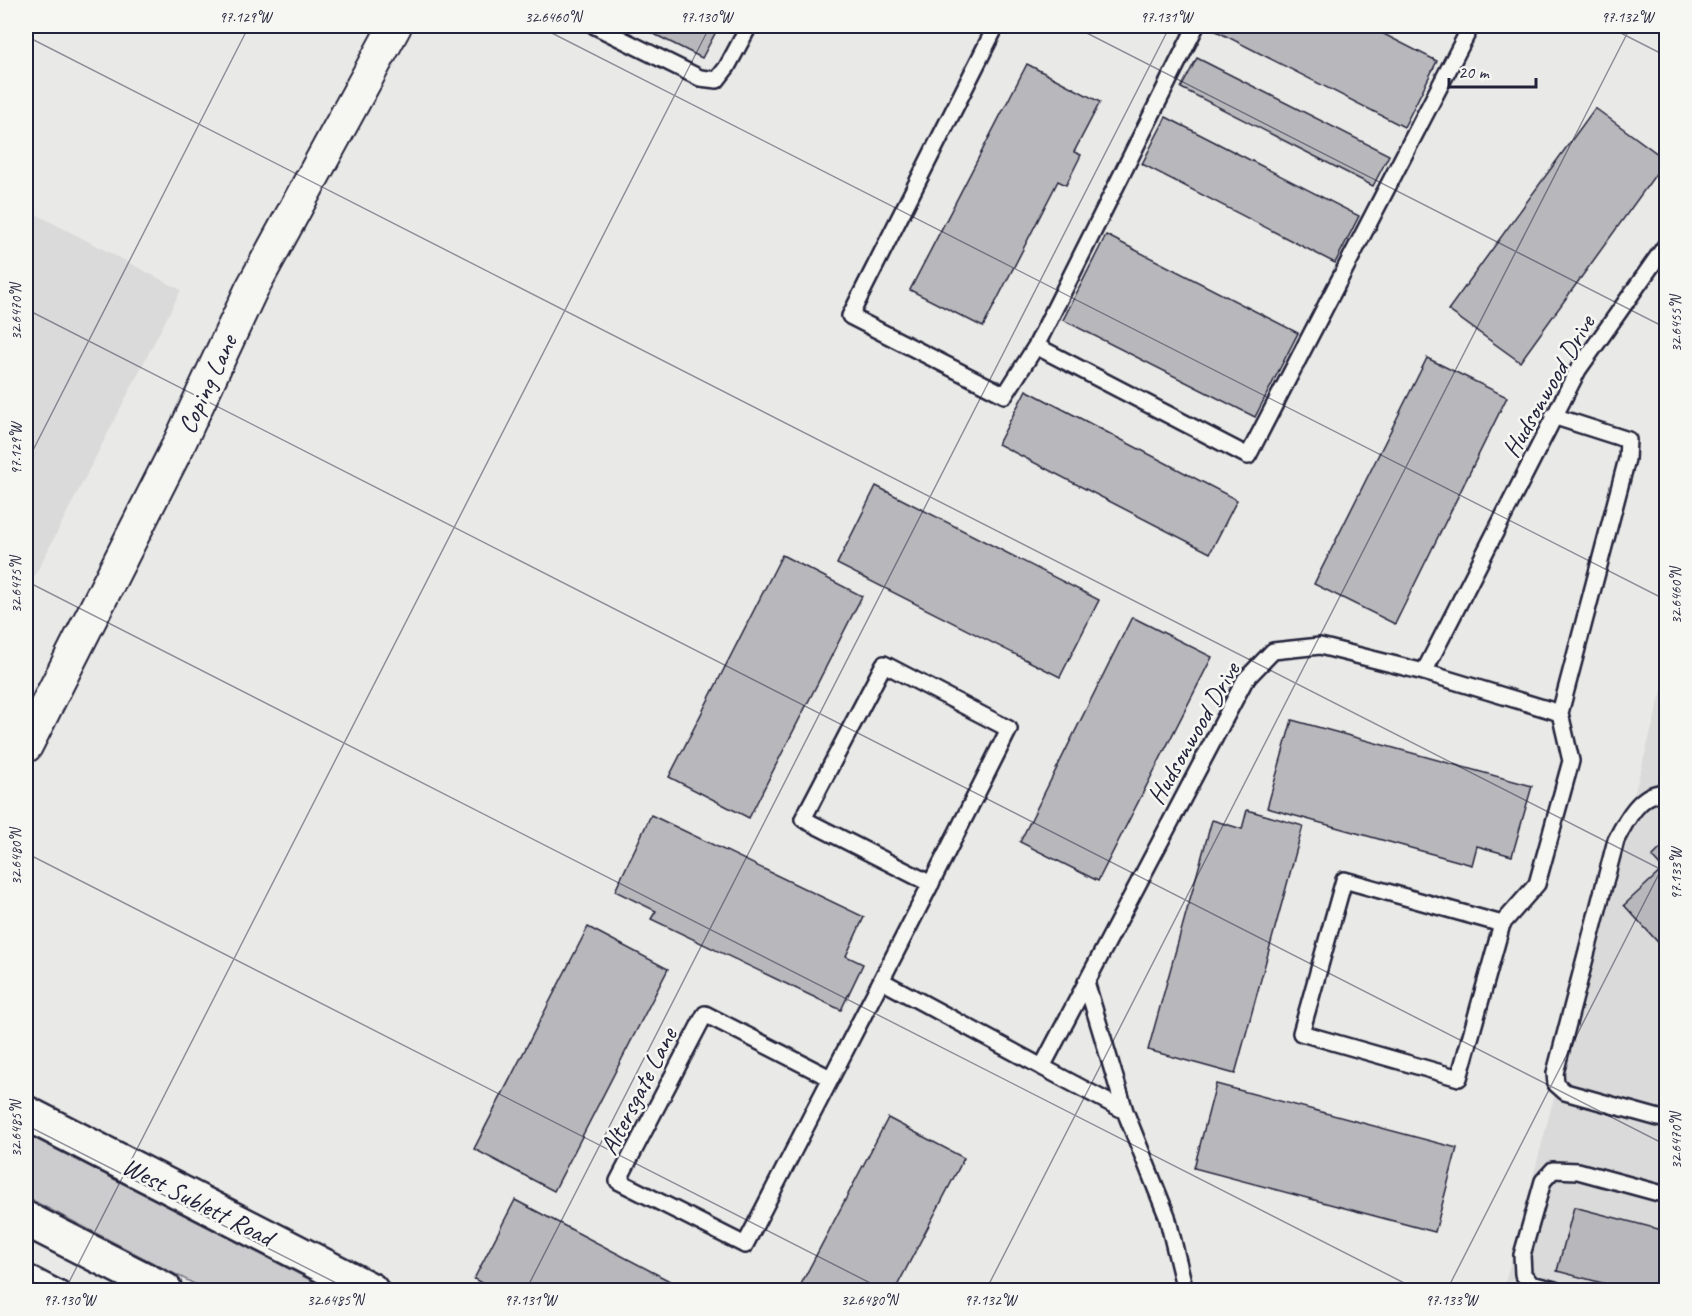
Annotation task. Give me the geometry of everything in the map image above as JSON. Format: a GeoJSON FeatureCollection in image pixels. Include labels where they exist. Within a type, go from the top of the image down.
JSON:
{"type":"FeatureCollection","features":[{"type":"Feature","properties":{"kind":"main road","name":"West Sublett Road"},"geometry":{"type":"LineString","coordinates":[[26,1113],[371,1290]]}},
{"type":"Feature","properties":{"kind":"main road"},"geometry":{"type":"LineString","coordinates":[[26,1219],[165,1290]]}},
{"type":"Feature","properties":{"kind":"street","name":"Coping Lane"},"geometry":{"type":"LineString","coordinates":[[26,746],[179,444],[251,290],[395,26]]}},
{"type":"Feature","properties":{"kind":"lane"},"geometry":{"type":"LineString","coordinates":[[596,26],[700,78],[717,80],[728,67],[749,26]]}},
{"type":"Feature","properties":{"kind":"lane"},"geometry":{"type":"LineString","coordinates":[[996,26],[850,316],[1005,395],[1036,346],[1196,26]]}},
{"type":"Feature","properties":{"kind":"lane"},"geometry":{"type":"LineString","coordinates":[[1036,346],[1248,456],[1471,26]]}},
{"type":"Feature","properties":{"kind":"lane","name":"Hudsonwood Drive"},"geometry":{"type":"LineString","coordinates":[[1042,1067],[1245,680],[1273,651],[1320,646],[1424,672],[1578,370],[1666,245]]}},
{"type":"Feature","properties":{"kind":"lane"},"geometry":{"type":"LineString","coordinates":[[1502,924],[1344,880],[1301,1034],[1459,1078],[1502,924],[1537,884],[1571,761],[1560,713],[1627,459],[1628,440],[1553,416]]}},
{"type":"Feature","properties":{"kind":"lane","name":"Altersgate Lane"},"geometry":{"type":"LineString","coordinates":[[830,1078],[705,1014],[618,1181],[745,1245],[882,981],[931,884],[1009,729],[884,664],[803,819],[931,884]]}},
{"type":"Feature","properties":{"kind":"lane"},"geometry":{"type":"LineString","coordinates":[[1424,672],[1560,713]]}},
{"type":"Feature","properties":{"kind":"lane"},"geometry":{"type":"LineString","coordinates":[[1666,793],[1661,792],[1641,802],[1628,815],[1616,840],[1555,1073],[1556,1084],[1565,1092],[1666,1120]]}},
{"type":"Feature","properties":{"kind":"lane"},"geometry":{"type":"LineString","coordinates":[[882,981],[1125,1111]]}},
{"type":"Feature","properties":{"kind":"lane"},"geometry":{"type":"LineString","coordinates":[[1086,982],[1125,1111],[1167,1216],[1185,1290]]}},
{"type":"Feature","properties":{"kind":"lane"},"geometry":{"type":"LineString","coordinates":[[1555,1290],[1531,1284],[1523,1274],[1522,1255],[1543,1181],[1553,1170],[1578,1171],[1666,1195]]}},
{"type":"Feature","properties":{"kind":"lane"},"geometry":{"type":"LineString","coordinates":[[26,1272],[61,1290]]}},
{"type":"Feature","properties":{"kind":"shaded area"},"geometry":{"type":"Polygon","coordinates":[[[26,209],[181,290],[26,593],[26,209]]]}},
{"type":"Feature","properties":{"kind":"shaded area"},"geometry":{"type":"Polygon","coordinates":[[[1666,675],[1666,1290],[1503,1290],[1666,675]]]}},
{"type":"Feature","properties":{"kind":"shaded area"},"geometry":{"type":"Polygon","coordinates":[[[26,1134],[330,1290],[206,1290],[26,1197],[26,1134]]]}},
{"type":"Feature","properties":{"kind":"building"},"geometry":{"type":"Polygon","coordinates":[[[638,26],[719,26],[702,58],[638,26]]]}},
{"type":"Feature","properties":{"kind":"building"},"geometry":{"type":"Polygon","coordinates":[[[1213,26],[1368,26],[1437,61],[1404,127],[1212,29],[1213,26]]]}},
{"type":"Feature","properties":{"kind":"building"},"geometry":{"type":"Polygon","coordinates":[[[1439,26],[1458,26],[1454,33],[1439,26]]]}},
{"type":"Feature","properties":{"kind":"building"},"geometry":{"type":"Polygon","coordinates":[[[1197,58],[1389,155],[1373,186],[1181,88],[1197,58]]]}},
{"type":"Feature","properties":{"kind":"building"},"geometry":{"type":"Polygon","coordinates":[[[1027,64],[1100,102],[1074,152],[1081,155],[1066,185],[1058,181],[983,327],[910,290],[1027,64]]]}},
{"type":"Feature","properties":{"kind":"building"},"geometry":{"type":"Polygon","coordinates":[[[1595,108],[1666,160],[1520,362],[1448,310],[1595,108]]]}},
{"type":"Feature","properties":{"kind":"building"},"geometry":{"type":"Polygon","coordinates":[[[1166,117],[1359,216],[1335,263],[1142,164],[1166,117]]]}},
{"type":"Feature","properties":{"kind":"building"},"geometry":{"type":"Polygon","coordinates":[[[1106,235],[1298,333],[1255,417],[1063,320],[1106,235]]]}},
{"type":"Feature","properties":{"kind":"building"},"geometry":{"type":"Polygon","coordinates":[[[1427,358],[1507,397],[1395,624],[1314,584],[1427,358]]]}},
{"type":"Feature","properties":{"kind":"building"},"geometry":{"type":"Polygon","coordinates":[[[1026,390],[1237,500],[1210,553],[998,444],[1026,390]]]}},
{"type":"Feature","properties":{"kind":"building"},"geometry":{"type":"Polygon","coordinates":[[[876,486],[1099,600],[1060,677],[837,564],[876,486]]]}},
{"type":"Feature","properties":{"kind":"building"},"geometry":{"type":"Polygon","coordinates":[[[782,555],[862,596],[749,818],[669,777],[782,555]]]}},
{"type":"Feature","properties":{"kind":"building"},"geometry":{"type":"Polygon","coordinates":[[[1132,617],[1212,657],[1098,881],[1020,842],[1132,617]]]}},
{"type":"Feature","properties":{"kind":"building"},"geometry":{"type":"Polygon","coordinates":[[[1292,720],[1532,786],[1512,856],[1477,846],[1472,865],[1267,808],[1292,720]]]}},
{"type":"Feature","properties":{"kind":"building"},"geometry":{"type":"Polygon","coordinates":[[[1247,810],[1303,826],[1235,1074],[1148,1050],[1212,820],[1242,829],[1247,810]]]}},
{"type":"Feature","properties":{"kind":"building"},"geometry":{"type":"Polygon","coordinates":[[[651,815],[864,917],[846,956],[863,964],[841,1010],[651,919],[656,911],[615,891],[651,815]]]}},
{"type":"Feature","properties":{"kind":"building"},"geometry":{"type":"Polygon","coordinates":[[[1666,843],[1666,951],[1624,905],[1663,869],[1652,857],[1666,843]]]}},
{"type":"Feature","properties":{"kind":"building"},"geometry":{"type":"Polygon","coordinates":[[[588,927],[668,969],[554,1191],[474,1149],[588,927]]]}},
{"type":"Feature","properties":{"kind":"building"},"geometry":{"type":"Polygon","coordinates":[[[1216,1084],[1457,1148],[1435,1232],[1194,1168],[1216,1084]]]}},
{"type":"Feature","properties":{"kind":"building"},"geometry":{"type":"Polygon","coordinates":[[[888,1118],[964,1158],[895,1290],[798,1290],[888,1118]]]}},
{"type":"Feature","properties":{"kind":"building"},"geometry":{"type":"Polygon","coordinates":[[[515,1200],[687,1290],[495,1290],[474,1279],[515,1200]]]}},
{"type":"Feature","properties":{"kind":"building"},"geometry":{"type":"Polygon","coordinates":[[[1574,1207],[1666,1231],[1666,1290],[1629,1290],[1557,1271],[1574,1207]]]}}]}
